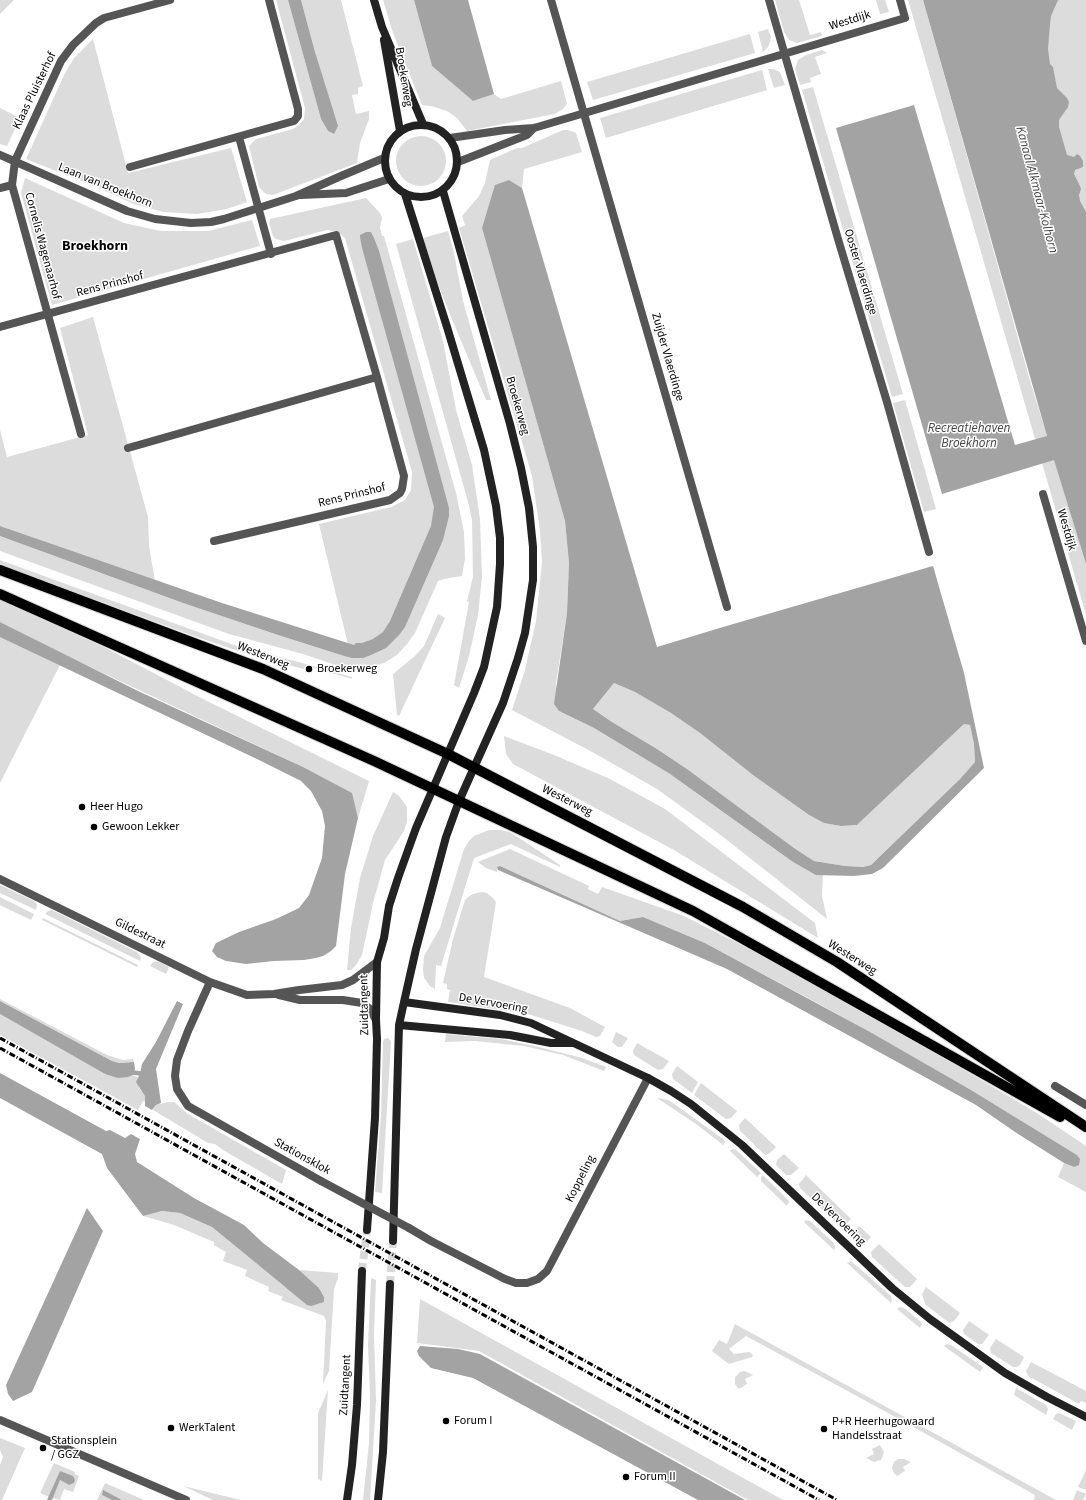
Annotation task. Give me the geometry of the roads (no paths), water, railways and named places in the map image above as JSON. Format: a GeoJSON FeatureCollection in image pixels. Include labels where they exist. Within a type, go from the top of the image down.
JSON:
{"type":"FeatureCollection","features":[{"type":"Feature","properties":{"kind":"main road","name":"Westerweg"},"geometry":{"type":"LineString","coordinates":[[0,570],[263,669],[448,754],[743,907],[837,962],[1086,1127]]}},
{"type":"Feature","properties":{"kind":"main road"},"geometry":{"type":"LineString","coordinates":[[0,594],[459,801],[693,911],[1086,1131]]}},
{"type":"Feature","properties":{"kind":"street","name":"Klaas Pluisterhof"},"geometry":{"type":"LineString","coordinates":[[15,161],[61,61],[73,45],[96,23],[104,18],[170,0]]}},
{"type":"Feature","properties":{"kind":"street"},"geometry":{"type":"LineString","coordinates":[[130,167],[294,121],[298,116],[298,109],[269,0]]}},
{"type":"Feature","properties":{"kind":"street","name":"Broekerweg"},"geometry":{"type":"LineString","coordinates":[[374,0],[382,27],[423,124]]}},
{"type":"Feature","properties":{"kind":"street","name":"Zuijder Vlaerdinge"},"geometry":{"type":"LineString","coordinates":[[551,0],[727,607]]}},
{"type":"Feature","properties":{"kind":"street","name":"Ooster Vlaerdinge"},"geometry":{"type":"LineString","coordinates":[[769,0],[887,402],[929,552]]}},
{"type":"Feature","properties":{"kind":"street","name":"Westdijk"},"geometry":{"type":"LineString","coordinates":[[784,54],[905,18],[900,0]]}},
{"type":"Feature","properties":{"kind":"street","name":"Broekerweg"},"geometry":{"type":"LineString","coordinates":[[382,27],[400,131]]}},
{"type":"Feature","properties":{"kind":"street"},"geometry":{"type":"LineString","coordinates":[[450,138],[505,130],[534,128],[784,54]]}},
{"type":"Feature","properties":{"kind":"street"},"geometry":{"type":"LineString","coordinates":[[423,124],[434,126],[450,138],[457,152],[458,162],[453,178],[443,190],[428,197],[421,198],[405,194],[396,188],[389,179],[385,170],[384,158],[392,138],[400,131],[411,126],[423,124]]}},
{"type":"Feature","properties":{"kind":"street"},"geometry":{"type":"LineString","coordinates":[[458,162],[527,135],[534,128]]}},
{"type":"Feature","properties":{"kind":"street"},"geometry":{"type":"LineString","coordinates":[[239,137],[271,254]]}},
{"type":"Feature","properties":{"kind":"street","name":"Laan van Broekhorn"},"geometry":{"type":"LineString","coordinates":[[0,155],[127,211],[155,219],[191,223],[211,222],[224,219],[296,196],[384,158]]}},
{"type":"Feature","properties":{"kind":"street","name":"Cornelis Wagenaarhof"},"geometry":{"type":"LineString","coordinates":[[15,161],[12,185],[81,434]]}},
{"type":"Feature","properties":{"kind":"street","name":"Laan van Broekhorn"},"geometry":{"type":"LineString","coordinates":[[296,196],[346,193],[389,179]]}},
{"type":"Feature","properties":{"kind":"street","name":"Cornelis Wagenaarhof"},"geometry":{"type":"LineString","coordinates":[[0,188],[12,185]]}},
{"type":"Feature","properties":{"kind":"street","name":"Broekerweg"},"geometry":{"type":"LineString","coordinates":[[443,190],[518,454],[529,508],[533,547],[533,580],[525,633],[503,703],[459,801]]}},
{"type":"Feature","properties":{"kind":"street"},"geometry":{"type":"LineString","coordinates":[[405,194],[484,450],[496,506],[500,538],[497,606],[484,667],[448,754]]}},
{"type":"Feature","properties":{"kind":"street","name":"Rens Prinshof"},"geometry":{"type":"LineString","coordinates":[[48,314],[336,235],[377,377],[404,476],[404,483],[400,493],[390,500],[214,541]]}},
{"type":"Feature","properties":{"kind":"street","name":"Cornelis Wagenaarhof"},"geometry":{"type":"LineString","coordinates":[[0,328],[48,314]]}},
{"type":"Feature","properties":{"kind":"street"},"geometry":{"type":"LineString","coordinates":[[128,448],[377,377]]}},
{"type":"Feature","properties":{"kind":"street","name":"Westdijk"},"geometry":{"type":"LineString","coordinates":[[1043,494],[1086,641]]}},
{"type":"Feature","properties":{"kind":"street","name":"Zuidtangent"},"geometry":{"type":"LineString","coordinates":[[367,1230],[375,1118],[377,1039],[376,962],[384,938],[390,906],[398,878],[432,789],[448,754]]}},
{"type":"Feature","properties":{"kind":"street"},"geometry":{"type":"LineString","coordinates":[[393,1241],[399,1026],[416,949],[440,854],[459,801]]}},
{"type":"Feature","properties":{"kind":"street","name":"Gildestraat"},"geometry":{"type":"LineString","coordinates":[[0,879],[210,982],[247,995],[274,994],[342,985],[353,980],[376,962]]}},
{"type":"Feature","properties":{"kind":"street","name":"Stationsklok"},"geometry":{"type":"LineString","coordinates":[[210,982],[188,1031],[178,1060],[175,1076],[177,1089],[188,1106],[321,1181],[505,1279],[516,1283],[528,1282]]}},
{"type":"Feature","properties":{"kind":"street","name":"Gildestraat"},"geometry":{"type":"LineString","coordinates":[[274,994],[300,1000],[343,1000],[362,1003],[370,1008],[376,1020]]}},
{"type":"Feature","properties":{"kind":"street","name":"De Vervoering"},"geometry":{"type":"LineString","coordinates":[[404,1002],[500,1015],[532,1023],[648,1078],[692,1104],[742,1146],[892,1288],[930,1319],[1005,1372],[1047,1397],[1086,1417]]}},
{"type":"Feature","properties":{"kind":"street","name":"De Vervoering"},"geometry":{"type":"LineString","coordinates":[[399,1026],[510,1036],[551,1043],[574,1042]]}},
{"type":"Feature","properties":{"kind":"street","name":"Koppeling"},"geometry":{"type":"LineString","coordinates":[[528,1282],[538,1278],[547,1271],[648,1078]]}},
{"type":"Feature","properties":{"kind":"street"},"geometry":{"type":"LineString","coordinates":[[1055,1086],[1086,1105]]}},
{"type":"Feature","properties":{"kind":"street","name":"Zuidtangent"},"geometry":{"type":"LineString","coordinates":[[347,1500],[358,1405],[362,1270]]}},
{"type":"Feature","properties":{"kind":"street"},"geometry":{"type":"LineString","coordinates":[[378,1500],[383,1452],[390,1284]]}},
{"type":"Feature","properties":{"kind":"street"},"geometry":{"type":"LineString","coordinates":[[0,1420],[186,1500]]}},
{"type":"Feature","properties":{"kind":"water"},"geometry":{"type":"Polygon","coordinates":[[[288,0],[301,0],[315,52],[338,126],[334,134],[328,131],[321,119],[288,0]]]}},
{"type":"Feature","properties":{"kind":"water"},"geometry":{"type":"Polygon","coordinates":[[[414,0],[468,0],[494,94],[473,101],[432,66],[414,0]]]}},
{"type":"Feature","properties":{"kind":"water"},"geometry":{"type":"Polygon","coordinates":[[[923,0],[1058,0],[1051,16],[1048,49],[1050,64],[1053,67],[1057,88],[1069,102],[1068,107],[1059,120],[1059,127],[1067,155],[1074,157],[1077,154],[1083,161],[1083,167],[1075,170],[1074,174],[1081,189],[1079,195],[1080,201],[1086,212],[1086,564],[1054,460],[942,494],[836,128],[914,105],[1015,445],[1047,436],[923,0]]]}},
{"type":"Feature","properties":{"kind":"water"},"geometry":{"type":"Polygon","coordinates":[[[509,180],[522,188],[657,647],[933,566],[964,673],[984,768],[883,868],[872,874],[854,876],[816,875],[793,862],[670,774],[594,728],[559,711],[554,704],[567,613],[569,563],[565,521],[482,228],[495,185],[509,180]],[[614,683],[593,709],[687,769],[794,848],[814,861],[845,866],[863,867],[871,865],[960,779],[975,762],[974,744],[970,725],[964,724],[857,825],[841,826],[824,823],[809,815],[753,775],[700,733],[671,713],[635,692],[614,683]]]}},
{"type":"Feature","properties":{"kind":"water"},"geometry":{"type":"Polygon","coordinates":[[[366,232],[371,232],[379,251],[449,508],[449,516],[443,540],[405,627],[386,648],[363,658],[344,656],[183,603],[0,536],[0,526],[222,603],[354,645],[356,643],[362,643],[373,639],[383,632],[390,621],[431,526],[434,507],[362,248],[360,235],[366,232]]]}},
{"type":"Feature","properties":{"kind":"water"},"geometry":{"type":"Polygon","coordinates":[[[0,622],[138,691],[303,767],[352,793],[358,818],[345,874],[336,946],[323,956],[316,958],[246,964],[226,961],[217,957],[212,951],[216,943],[299,908],[309,895],[322,858],[325,826],[322,811],[311,791],[301,781],[0,637],[0,622]]]}},
{"type":"Feature","properties":{"kind":"water"},"geometry":{"type":"Polygon","coordinates":[[[500,866],[620,921],[643,917],[705,943],[870,1032],[971,1090],[1077,1155],[1080,1159],[1079,1165],[1074,1167],[1064,1163],[976,1105],[727,969],[498,870],[497,867],[500,866]]]}},
{"type":"Feature","properties":{"kind":"water"},"geometry":{"type":"Polygon","coordinates":[[[0,1001],[112,1061],[119,1063],[134,1062],[135,1069],[133,1075],[118,1078],[105,1074],[0,1014],[0,1001]]]}},
{"type":"Feature","properties":{"kind":"water"},"geometry":{"type":"Polygon","coordinates":[[[177,1001],[183,1004],[156,1069],[161,1103],[156,1105],[152,1110],[145,1106],[145,1096],[136,1082],[140,1074],[142,1064],[156,1042],[177,1001]]]}},
{"type":"Feature","properties":{"kind":"water"},"geometry":{"type":"Polygon","coordinates":[[[0,1073],[106,1131],[110,1130],[125,1138],[131,1134],[140,1139],[135,1154],[137,1162],[194,1198],[244,1225],[263,1243],[299,1270],[319,1288],[324,1297],[324,1302],[311,1306],[307,1305],[212,1227],[180,1213],[162,1211],[143,1216],[107,1168],[102,1154],[0,1098],[0,1073]]]}},
{"type":"Feature","properties":{"kind":"water"},"geometry":{"type":"Polygon","coordinates":[[[87,1208],[103,1231],[32,1392],[13,1401],[8,1394],[6,1385],[87,1208]]]}},
{"type":"Feature","properties":{"kind":"water"},"geometry":{"type":"Polygon","coordinates":[[[420,1346],[458,1349],[480,1354],[745,1500],[698,1500],[473,1378],[431,1368],[419,1356],[417,1351],[420,1346]]]}},
{"type":"Feature","properties":{"kind":"water"},"geometry":{"type":"Polygon","coordinates":[[[60,1471],[73,1476],[75,1480],[74,1483],[69,1485],[60,1480],[52,1500],[47,1500],[60,1471]]]}},
{"type":"Feature","properties":{"kind":"water"},"geometry":{"type":"Polygon","coordinates":[[[103,1490],[122,1500],[112,1500],[102,1495],[103,1490]]]}},
{"type":"Feature","properties":{"kind":"waterway"},"geometry":{"type":"LineString","coordinates":[[129,1072],[145,1074]]}},
{"type":"Feature","properties":{"kind":"tunnel"},"geometry":{"type":"LineString","coordinates":[[362,1271],[367,1230]]}},
{"type":"Feature","properties":{"kind":"tunnel"},"geometry":{"type":"LineString","coordinates":[[390,1284],[393,1241]]}},
{"type":"Feature","properties":{"kind":"railway"},"geometry":{"type":"LineString","coordinates":[[0,1038],[837,1500]]}},
{"type":"Feature","properties":{"kind":"railway"},"geometry":{"type":"LineString","coordinates":[[0,1048],[819,1500]]}},
{"type":"Feature","properties":{"kind":"place","name":"Broekerweg"},"geometry":{"type":"Point","coordinates":[309,669]}},
{"type":"Feature","properties":{"kind":"place","name":"Heer Hugo"},"geometry":{"type":"Point","coordinates":[82,807]}},
{"type":"Feature","properties":{"kind":"place","name":"Gewoon Lekker"},"geometry":{"type":"Point","coordinates":[94,827]}},
{"type":"Feature","properties":{"kind":"place","name":"Forum I"},"geometry":{"type":"Point","coordinates":[446,1421]}},
{"type":"Feature","properties":{"kind":"place","name":"WerkTalent"},"geometry":{"type":"Point","coordinates":[171,1428]}},
{"type":"Feature","properties":{"kind":"place","name":"P+R Heerhugowaard Handelsstraat"},"geometry":{"type":"Point","coordinates":[824,1429]}},
{"type":"Feature","properties":{"kind":"place","name":"Stationsplein / GGZ"},"geometry":{"type":"Point","coordinates":[43,1448]}},
{"type":"Feature","properties":{"kind":"place","name":"Forum II"},"geometry":{"type":"Point","coordinates":[626,1477]}},
{"type":"Feature","properties":{"kind":"district","name":"Broekhorn"},"geometry":{"type":"Point","coordinates":[95,247]}},
{"type":"Feature","properties":{"kind":"water label","name":"Kanaal Alkmaar-Kolhorn"},"geometry":{"type":"Point","coordinates":[1036,190]}},
{"type":"Feature","properties":{"kind":"water label","name":"Recreatiehaven Broekhorn"},"geometry":{"type":"Point","coordinates":[969,436]}}]}
